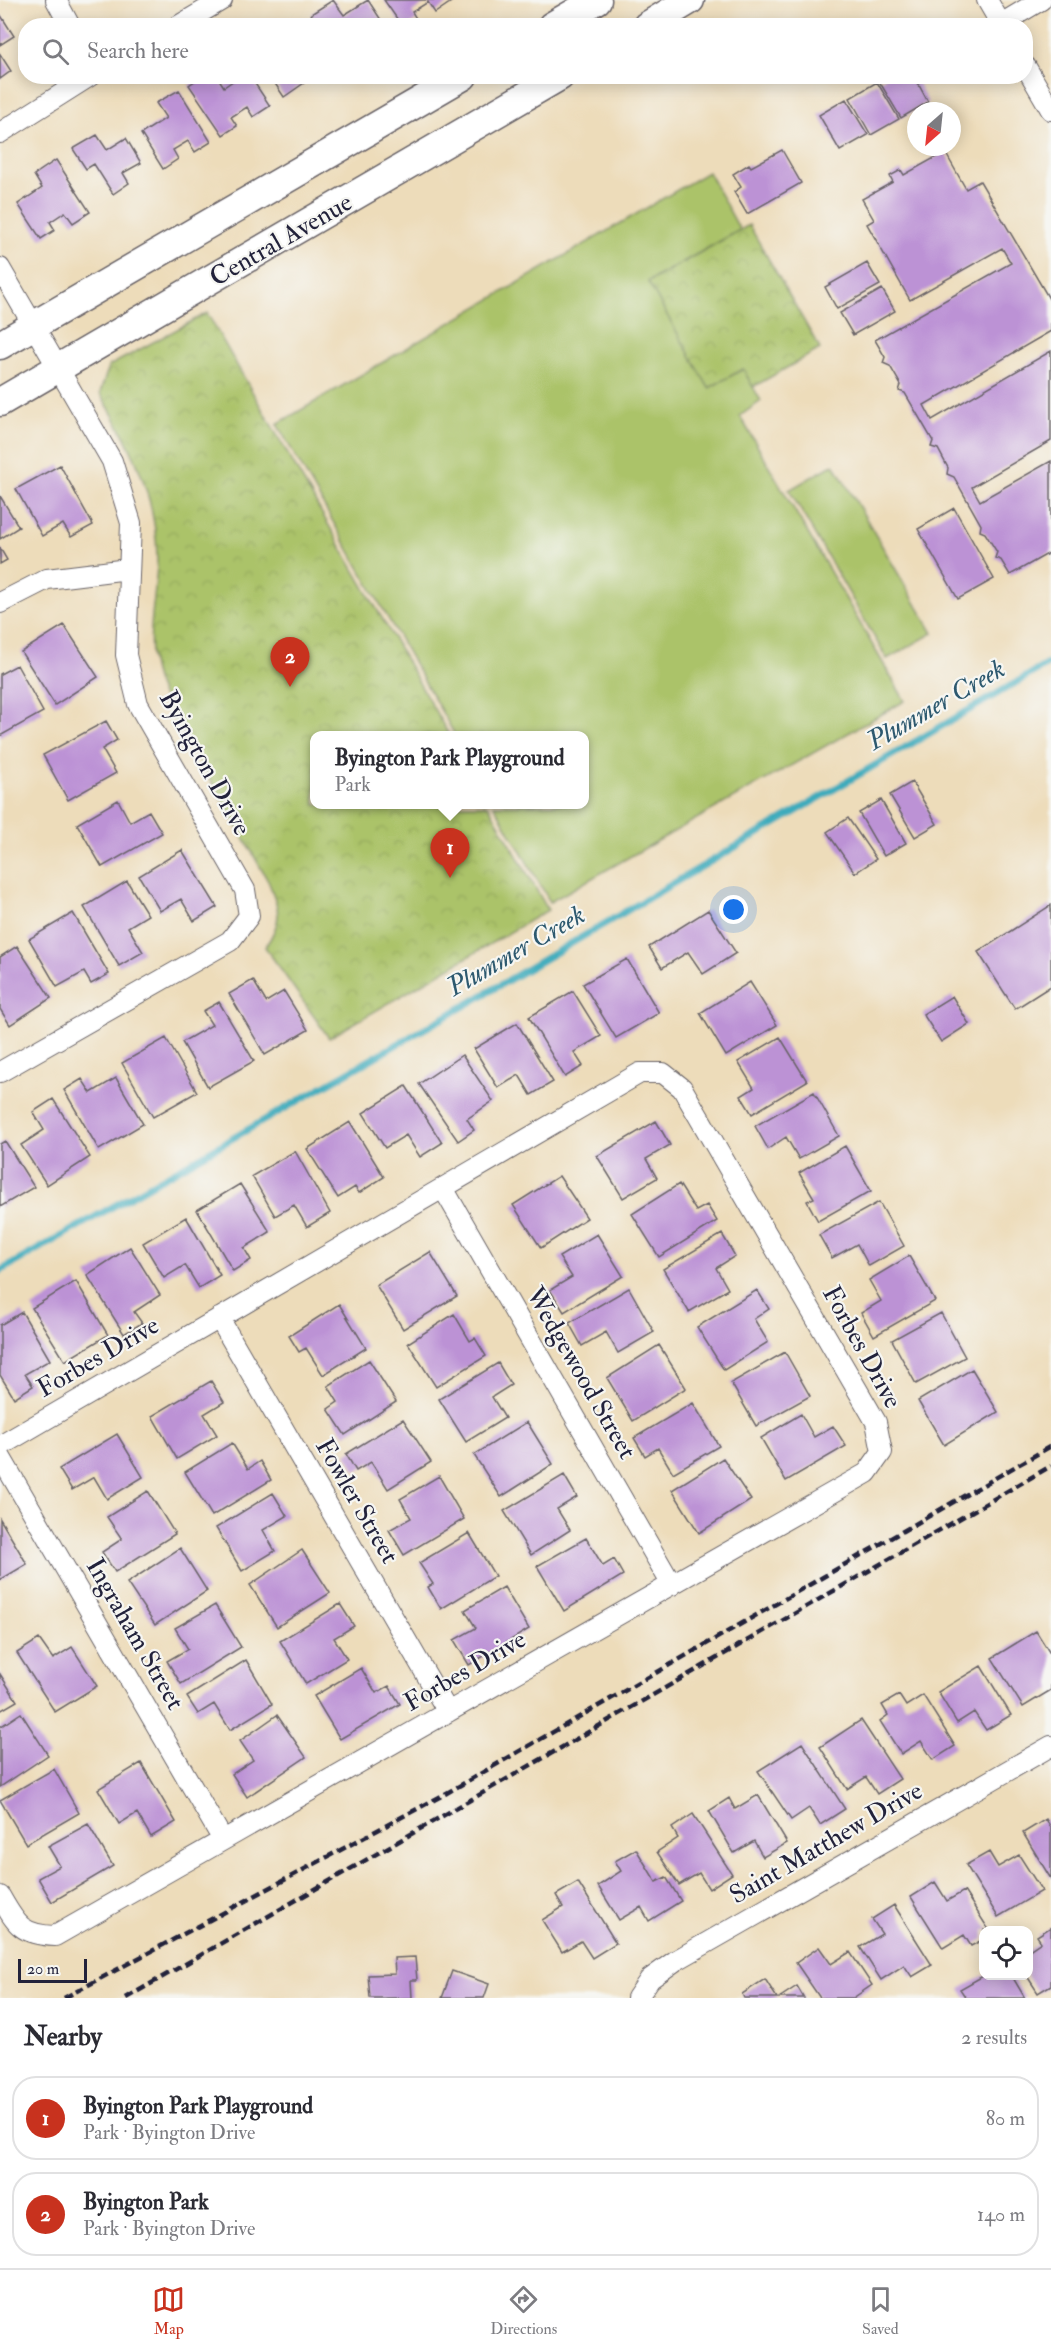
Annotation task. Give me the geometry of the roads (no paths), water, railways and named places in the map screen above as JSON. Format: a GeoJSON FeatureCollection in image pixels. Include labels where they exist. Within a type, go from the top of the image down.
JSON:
{"type":"FeatureCollection","features":[{"type":"Feature","properties":{"kind":"main road"},"geometry":{"type":"LineString","coordinates":[[566,18],[597,0]]}},
{"type":"Feature","properties":{"kind":"main road"},"geometry":{"type":"LineString","coordinates":[[660,18],[690,0]]}},
{"type":"Feature","properties":{"kind":"main road","name":"Central Avenue"},"geometry":{"type":"LineString","coordinates":[[0,345],[449,84]]}},
{"type":"Feature","properties":{"kind":"main road","name":"Central Avenue"},"geometry":{"type":"LineString","coordinates":[[0,402],[60,370],[546,84]]}},
{"type":"Feature","properties":{"kind":"street"},"geometry":{"type":"LineString","coordinates":[[56,0],[66,18]]}},
{"type":"Feature","properties":{"kind":"street"},"geometry":{"type":"LineString","coordinates":[[192,18],[222,0]]}},
{"type":"Feature","properties":{"kind":"street"},"geometry":{"type":"LineString","coordinates":[[987,0],[997,18]]}},
{"type":"Feature","properties":{"kind":"street"},"geometry":{"type":"LineString","coordinates":[[1012,18],[1041,0]]}},
{"type":"Feature","properties":{"kind":"street"},"geometry":{"type":"LineString","coordinates":[[1033,79],[1051,110]]}},
{"type":"Feature","properties":{"kind":"street"},"geometry":{"type":"LineString","coordinates":[[0,133],[77,84]]}},
{"type":"Feature","properties":{"kind":"street","name":"Byington Drive"},"geometry":{"type":"LineString","coordinates":[[0,268],[112,461],[131,523],[126,655],[138,704],[245,890],[249,916],[230,941],[0,1072]]}},
{"type":"Feature","properties":{"kind":"street"},"geometry":{"type":"LineString","coordinates":[[0,603],[47,579],[128,569]]}},
{"type":"Feature","properties":{"kind":"street","name":"Forbes Drive"},"geometry":{"type":"LineString","coordinates":[[0,1446],[640,1073],[663,1073],[682,1088],[876,1422],[882,1452],[867,1473],[55,1936],[33,1935],[16,1923],[0,1896]]}},
{"type":"Feature","properties":{"kind":"street","name":"Wedgewood Street"},"geometry":{"type":"LineString","coordinates":[[443,1188],[672,1585]]}},
{"type":"Feature","properties":{"kind":"street","name":"Fowler Street"},"geometry":{"type":"LineString","coordinates":[[219,1318],[448,1712]]}},
{"type":"Feature","properties":{"kind":"street","name":"Ingraham Street"},"geometry":{"type":"LineString","coordinates":[[0,1456],[223,1840]]}},
{"type":"Feature","properties":{"kind":"street","name":"Saint Matthew Drive"},"geometry":{"type":"LineString","coordinates":[[638,1998],[650,1979],[675,1961],[1051,1746]]}},
{"type":"Feature","properties":{"kind":"waterway","name":"Plummer Creek"},"geometry":{"type":"LineString","coordinates":[[0,1271],[466,1005],[1051,662]]}},
{"type":"Feature","properties":{"kind":"railway"},"geometry":{"type":"LineString","coordinates":[[64,1998],[445,1794],[1051,1446]]}},
{"type":"Feature","properties":{"kind":"railway"},"geometry":{"type":"LineString","coordinates":[[126,1998],[1051,1466]]}},
{"type":"Feature","properties":{"kind":"place","name":"Byington Park"},"geometry":{"type":"Point","coordinates":[290,687]}},
{"type":"Feature","properties":{"kind":"place","name":"Byington Park Playground"},"geometry":{"type":"Point","coordinates":[450,878]}}]}
